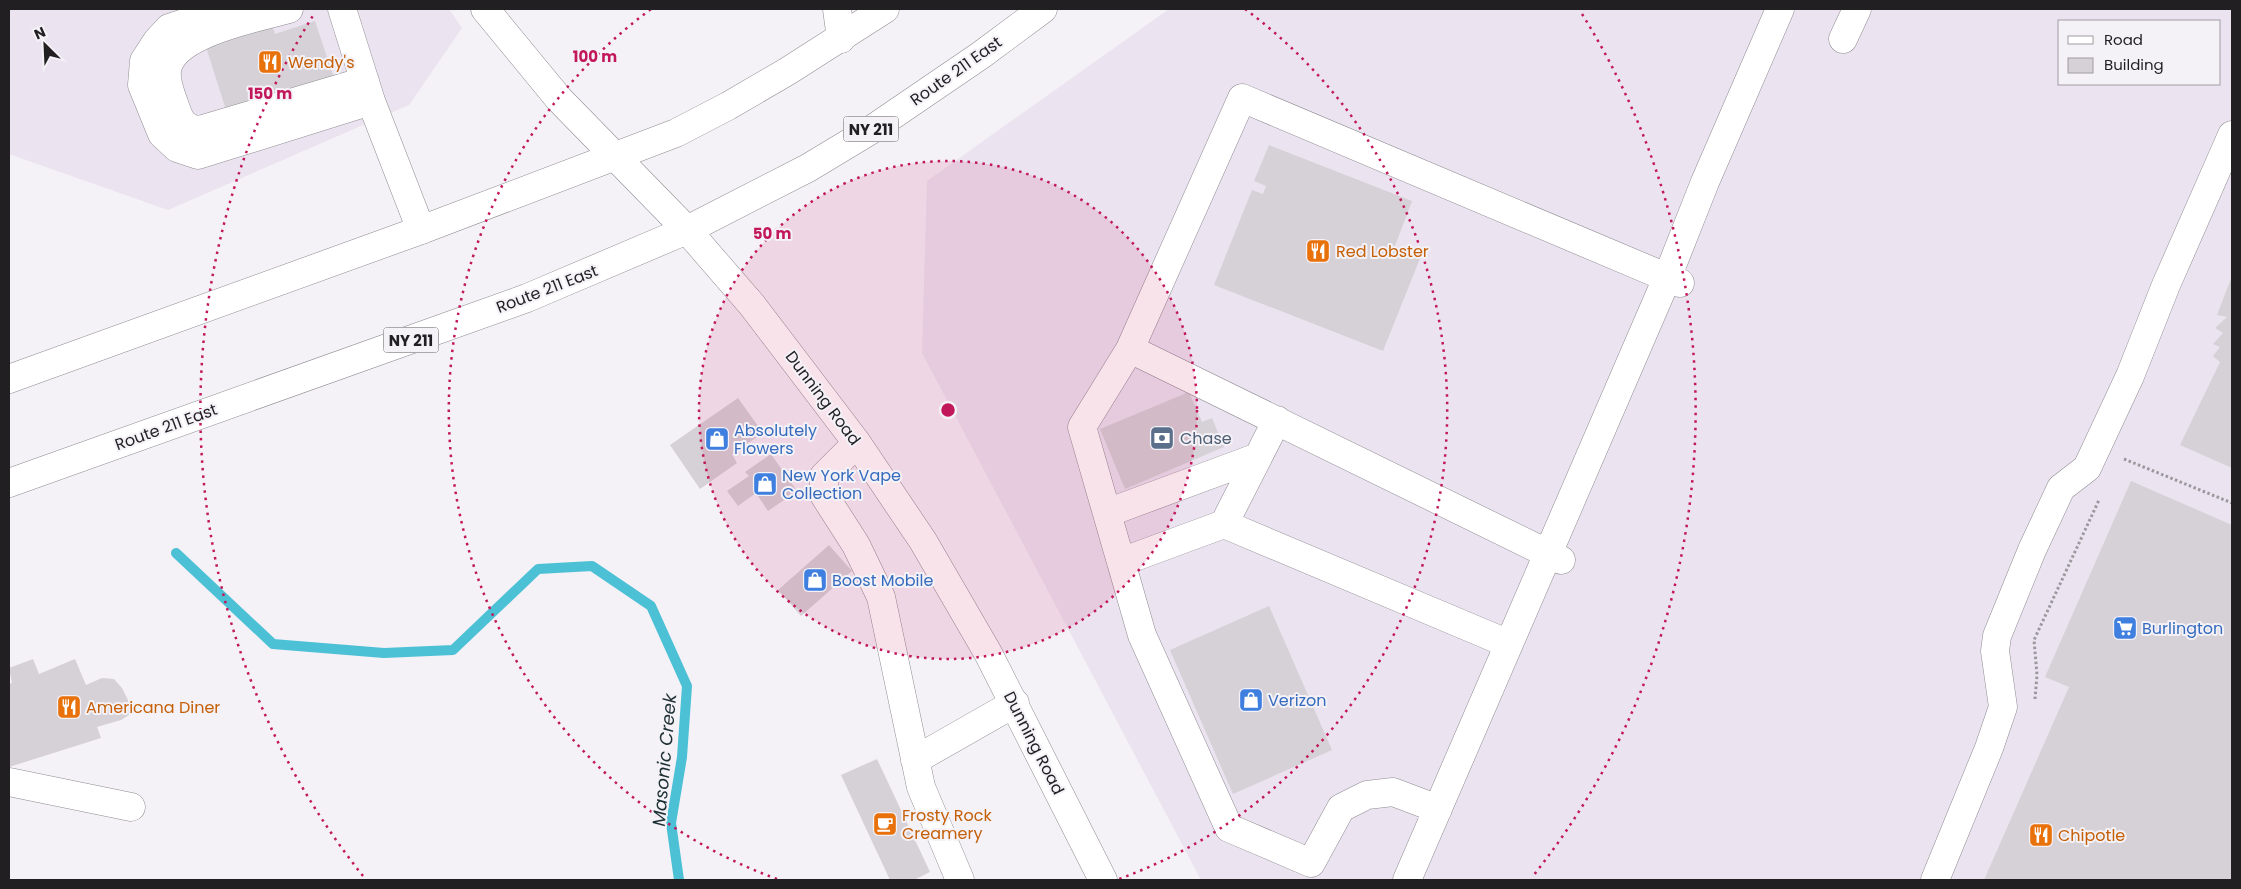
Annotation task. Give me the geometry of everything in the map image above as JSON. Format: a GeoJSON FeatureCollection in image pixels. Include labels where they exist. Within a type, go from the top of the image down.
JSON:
{"type":"FeatureCollection","features":[{"type":"Feature","properties":{"kind":"main road"},"geometry":{"type":"LineString","coordinates":[[226,9],[169,28],[157,41],[144,61],[142,85],[162,134],[177,148],[198,155],[368,91]]}},
{"type":"Feature","properties":{"kind":"main road"},"geometry":{"type":"LineString","coordinates":[[289,9],[198,36],[177,51],[168,66],[167,82],[182,123],[190,130],[200,130],[368,91]]}},
{"type":"Feature","properties":{"kind":"main road"},"geometry":{"type":"LineString","coordinates":[[342,9],[368,91],[421,230]]}},
{"type":"Feature","properties":{"kind":"main road","name":"Dunning Road"},"geometry":{"type":"LineString","coordinates":[[485,9],[559,99],[614,158],[687,230],[752,305],[857,443],[923,542],[1015,703],[1103,880]]}},
{"type":"Feature","properties":{"kind":"main road"},"geometry":{"type":"LineString","coordinates":[[837,9],[841,39]]}},
{"type":"Feature","properties":{"kind":"main road"},"geometry":{"type":"LineString","coordinates":[[9,379],[421,230],[676,133],[728,106],[841,39],[885,9]]}},
{"type":"Feature","properties":{"kind":"main road","name":"Route 211 East"},"geometry":{"type":"LineString","coordinates":[[9,483],[527,298],[687,230],[808,168],[871,130],[982,55],[1043,9]]}},
{"type":"Feature","properties":{"kind":"main road"},"geometry":{"type":"LineString","coordinates":[[1408,880],[1509,644],[1555,556],[1674,281],[1705,182],[1780,9]]}},
{"type":"Feature","properties":{"kind":"main road"},"geometry":{"type":"LineString","coordinates":[[1843,39],[1857,9]]}},
{"type":"Feature","properties":{"kind":"main road"},"geometry":{"type":"LineString","coordinates":[[1438,809],[1393,792],[1367,795],[1341,808],[1311,863],[1229,828],[1142,635],[1082,427],[1130,349],[1242,98],[1674,281]]}},
{"type":"Feature","properties":{"kind":"main road"},"geometry":{"type":"LineString","coordinates":[[1935,880],[1989,748],[2003,707],[1994,651],[2001,628],[2060,488],[2088,468],[2130,376],[2166,285],[2232,135]]}},
{"type":"Feature","properties":{"kind":"main road"},"geometry":{"type":"LineString","coordinates":[[1130,349],[1555,556]]}},
{"type":"Feature","properties":{"kind":"main road"},"geometry":{"type":"LineString","coordinates":[[1121,562],[1224,524],[1277,420]]}},
{"type":"Feature","properties":{"kind":"main road"},"geometry":{"type":"LineString","coordinates":[[857,443],[824,476],[824,495],[856,545],[881,596],[915,760],[924,794],[960,880]]}},
{"type":"Feature","properties":{"kind":"main road"},"geometry":{"type":"LineString","coordinates":[[1107,513],[1258,457]]}},
{"type":"Feature","properties":{"kind":"main road"},"geometry":{"type":"LineString","coordinates":[[1224,524],[1509,644]]}},
{"type":"Feature","properties":{"kind":"main road"},"geometry":{"type":"LineString","coordinates":[[915,760],[1015,703]]}},
{"type":"Feature","properties":{"kind":"main road"},"geometry":{"type":"LineString","coordinates":[[9,782],[131,807]]}},
{"type":"Feature","properties":{"kind":"path"},"geometry":{"type":"LineString","coordinates":[[2119,456],[2232,503]]}},
{"type":"Feature","properties":{"kind":"path"},"geometry":{"type":"LineString","coordinates":[[2032,708],[2037,675],[2034,640],[2103,492]]}},
{"type":"Feature","properties":{"kind":"shaded area"},"geometry":{"type":"Polygon","coordinates":[[[9,9],[449,9],[462,28],[409,105],[168,210],[9,154],[9,9]]]}},
{"type":"Feature","properties":{"kind":"shaded area"},"geometry":{"type":"Polygon","coordinates":[[[1169,9],[2232,9],[2232,880],[1201,880],[922,353],[927,181],[1169,9]]]}},
{"type":"Feature","properties":{"kind":"building","name":"Wendy's"},"geometry":{"type":"Polygon","coordinates":[[[315,21],[334,78],[227,113],[206,47],[272,25],[275,34],[315,21]]]}},
{"type":"Feature","properties":{"kind":"building","name":"Red Lobster"},"geometry":{"type":"Polygon","coordinates":[[[1269,145],[1412,201],[1395,246],[1421,256],[1383,351],[1214,285],[1252,190],[1263,194],[1266,186],[1254,181],[1269,145]]]}},
{"type":"Feature","properties":{"kind":"building"},"geometry":{"type":"Polygon","coordinates":[[[2232,276],[2232,468],[2180,445],[2220,362],[2213,356],[2220,347],[2213,344],[2223,333],[2215,328],[2227,317],[2217,315],[2232,276]]]}},
{"type":"Feature","properties":{"kind":"building","name":"Chase"},"geometry":{"type":"Polygon","coordinates":[[[1189,392],[1202,422],[1212,418],[1224,447],[1125,489],[1100,429],[1189,392]]]}},
{"type":"Feature","properties":{"kind":"building","name":"Absolutely Flowers"},"geometry":{"type":"Polygon","coordinates":[[[738,398],[763,433],[732,454],[737,463],[700,489],[670,445],[738,398]]]}},
{"type":"Feature","properties":{"kind":"building","name":"New York Vape Collection"},"geometry":{"type":"Polygon","coordinates":[[[771,454],[797,491],[768,511],[756,493],[738,506],[727,491],[749,476],[745,472],[771,454]]]}},
{"type":"Feature","properties":{"kind":"building"},"geometry":{"type":"Polygon","coordinates":[[[2131,481],[2232,525],[2232,880],[1984,880],[2069,687],[2045,677],[2131,481]]]}},
{"type":"Feature","properties":{"kind":"building","name":"Boost Mobile"},"geometry":{"type":"Polygon","coordinates":[[[829,545],[852,571],[801,616],[778,590],[829,545]]]}},
{"type":"Feature","properties":{"kind":"building","name":"Verizon"},"geometry":{"type":"Polygon","coordinates":[[[1269,606],[1332,750],[1233,794],[1170,650],[1269,606]]]}},
{"type":"Feature","properties":{"kind":"building","name":"Americana Diner"},"geometry":{"type":"Polygon","coordinates":[[[33,659],[39,674],[75,659],[86,685],[102,678],[114,679],[122,688],[128,700],[129,715],[121,720],[97,727],[101,738],[9,767],[9,684],[12,683],[9,668],[33,659]]]}},
{"type":"Feature","properties":{"kind":"building","name":"Frosty Rock Creamery"},"geometry":{"type":"Polygon","coordinates":[[[877,759],[930,872],[914,880],[890,880],[841,775],[877,759]]]}},
{"type":"Feature","properties":{"kind":"waterway","name":"Masonic Creek"},"geometry":{"type":"LineString","coordinates":[[176,553],[273,644],[384,653],[453,650],[538,569],[592,566],[651,606],[687,686],[682,757],[671,823],[679,880]]}},
{"type":"Feature","properties":{"kind":"place","name":"Wendy's"},"geometry":{"type":"Point","coordinates":[270,62]}},
{"type":"Feature","properties":{"kind":"place","name":"Red Lobster"},"geometry":{"type":"Point","coordinates":[1318,251]}},
{"type":"Feature","properties":{"kind":"place","name":"Chase"},"geometry":{"type":"Point","coordinates":[1162,438]}},
{"type":"Feature","properties":{"kind":"place","name":"Absolutely Flowers"},"geometry":{"type":"Point","coordinates":[717,439]}},
{"type":"Feature","properties":{"kind":"place","name":"New York Vape Collection"},"geometry":{"type":"Point","coordinates":[765,484]}},
{"type":"Feature","properties":{"kind":"place","name":"Boost Mobile"},"geometry":{"type":"Point","coordinates":[815,580]}},
{"type":"Feature","properties":{"kind":"place","name":"Burlington"},"geometry":{"type":"Point","coordinates":[2125,628]}},
{"type":"Feature","properties":{"kind":"place","name":"Verizon"},"geometry":{"type":"Point","coordinates":[1251,700]}},
{"type":"Feature","properties":{"kind":"place","name":"Americana Diner"},"geometry":{"type":"Point","coordinates":[69,707]}},
{"type":"Feature","properties":{"kind":"place","name":"Frosty Rock Creamery"},"geometry":{"type":"Point","coordinates":[885,824]}},
{"type":"Feature","properties":{"kind":"place","name":"Chipotle"},"geometry":{"type":"Point","coordinates":[2041,835]}}]}
